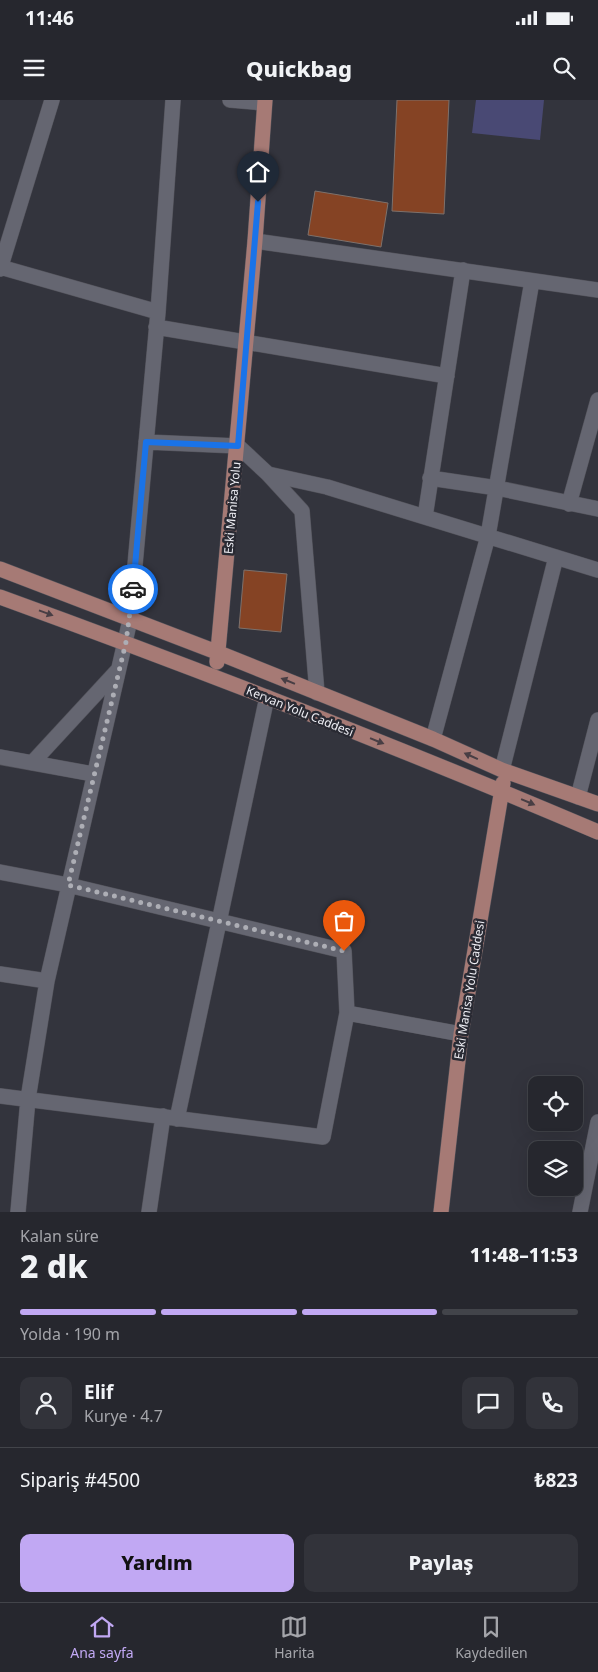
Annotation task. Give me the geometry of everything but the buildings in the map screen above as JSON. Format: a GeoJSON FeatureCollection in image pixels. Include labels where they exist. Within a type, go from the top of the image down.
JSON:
{"type":"FeatureCollection","features":[{"type":"Feature","properties":{"kind":"main road","name":"Eski Manisa Yolu"},"geometry":{"type":"LineString","coordinates":[[214,676],[219,653],[238,446],[255,241],[264,102]]}},
{"type":"Feature","properties":{"kind":"main road","name":"Kervan Yolu Caddesi"},"geometry":{"type":"LineString","coordinates":[[0,569],[219,653],[433,739],[502,770],[598,804]]}},
{"type":"Feature","properties":{"kind":"main road","name":"Kervan Yolu Caddesi"},"geometry":{"type":"LineString","coordinates":[[0,596],[214,676],[502,791],[598,832]]}},
{"type":"Feature","properties":{"kind":"main road","name":"Eski Manisa Yolu Caddesi"},"geometry":{"type":"LineString","coordinates":[[440,1212],[461,1034],[502,791],[502,770]]}},
{"type":"Feature","properties":{"kind":"street"},"geometry":{"type":"LineString","coordinates":[[52,100],[0,268],[157,320],[246,344],[447,376]]}},
{"type":"Feature","properties":{"kind":"street"},"geometry":{"type":"LineString","coordinates":[[18,1212],[28,1099],[47,981],[93,774],[130,620],[157,320],[172,100]]}},
{"type":"Feature","properties":{"kind":"street"},"geometry":{"type":"LineString","coordinates":[[230,100],[264,102]]}},
{"type":"Feature","properties":{"kind":"street"},"geometry":{"type":"LineString","coordinates":[[255,241],[598,290]]}},
{"type":"Feature","properties":{"kind":"street"},"geometry":{"type":"LineString","coordinates":[[425,517],[463,270]]}},
{"type":"Feature","properties":{"kind":"street"},"geometry":{"type":"LineString","coordinates":[[433,739],[488,536],[532,282]]}},
{"type":"Feature","properties":{"kind":"street"},"geometry":{"type":"LineString","coordinates":[[569,504],[598,400]]}},
{"type":"Feature","properties":{"kind":"street"},"geometry":{"type":"LineString","coordinates":[[146,442],[238,446],[268,474],[302,511],[317,693]]}},
{"type":"Feature","properties":{"kind":"street"},"geometry":{"type":"LineString","coordinates":[[268,474],[327,487],[598,570]]}},
{"type":"Feature","properties":{"kind":"street"},"geometry":{"type":"LineString","coordinates":[[430,478],[497,488],[598,509]]}},
{"type":"Feature","properties":{"kind":"street"},"geometry":{"type":"LineString","coordinates":[[502,770],[556,557]]}},
{"type":"Feature","properties":{"kind":"street"},"geometry":{"type":"LineString","coordinates":[[32,763],[118,670]]}},
{"type":"Feature","properties":{"kind":"street"},"geometry":{"type":"LineString","coordinates":[[149,1212],[170,1117],[219,921],[267,698]]}},
{"type":"Feature","properties":{"kind":"street"},"geometry":{"type":"LineString","coordinates":[[578,797],[598,720]]}},
{"type":"Feature","properties":{"kind":"street"},"geometry":{"type":"LineString","coordinates":[[0,757],[93,774]]}},
{"type":"Feature","properties":{"kind":"street"},"geometry":{"type":"LineString","coordinates":[[0,872],[68,885],[344,951],[347,1013],[323,1137],[0,1096]]}},
{"type":"Feature","properties":{"kind":"street"},"geometry":{"type":"LineString","coordinates":[[0,974],[47,981]]}},
{"type":"Feature","properties":{"kind":"street"},"geometry":{"type":"LineString","coordinates":[[347,1013],[461,1034]]}},
{"type":"Feature","properties":{"kind":"street"},"geometry":{"type":"LineString","coordinates":[[580,1212],[598,1122]]}},
{"type":"Feature","properties":{"kind":"shaded area"},"geometry":{"type":"Polygon","coordinates":[[[476,100],[544,100],[540,140],[472,133],[476,100]]]}},
{"type":"Feature","properties":{"kind":"way so far"},"geometry":{"type":"LineString","coordinates":[[133,589],[126,642],[68,885],[344,951]]}},
{"type":"Feature","properties":{"kind":"route"},"geometry":{"type":"LineString","coordinates":[[133,589],[146,442],[238,446],[258,202]]}}]}
